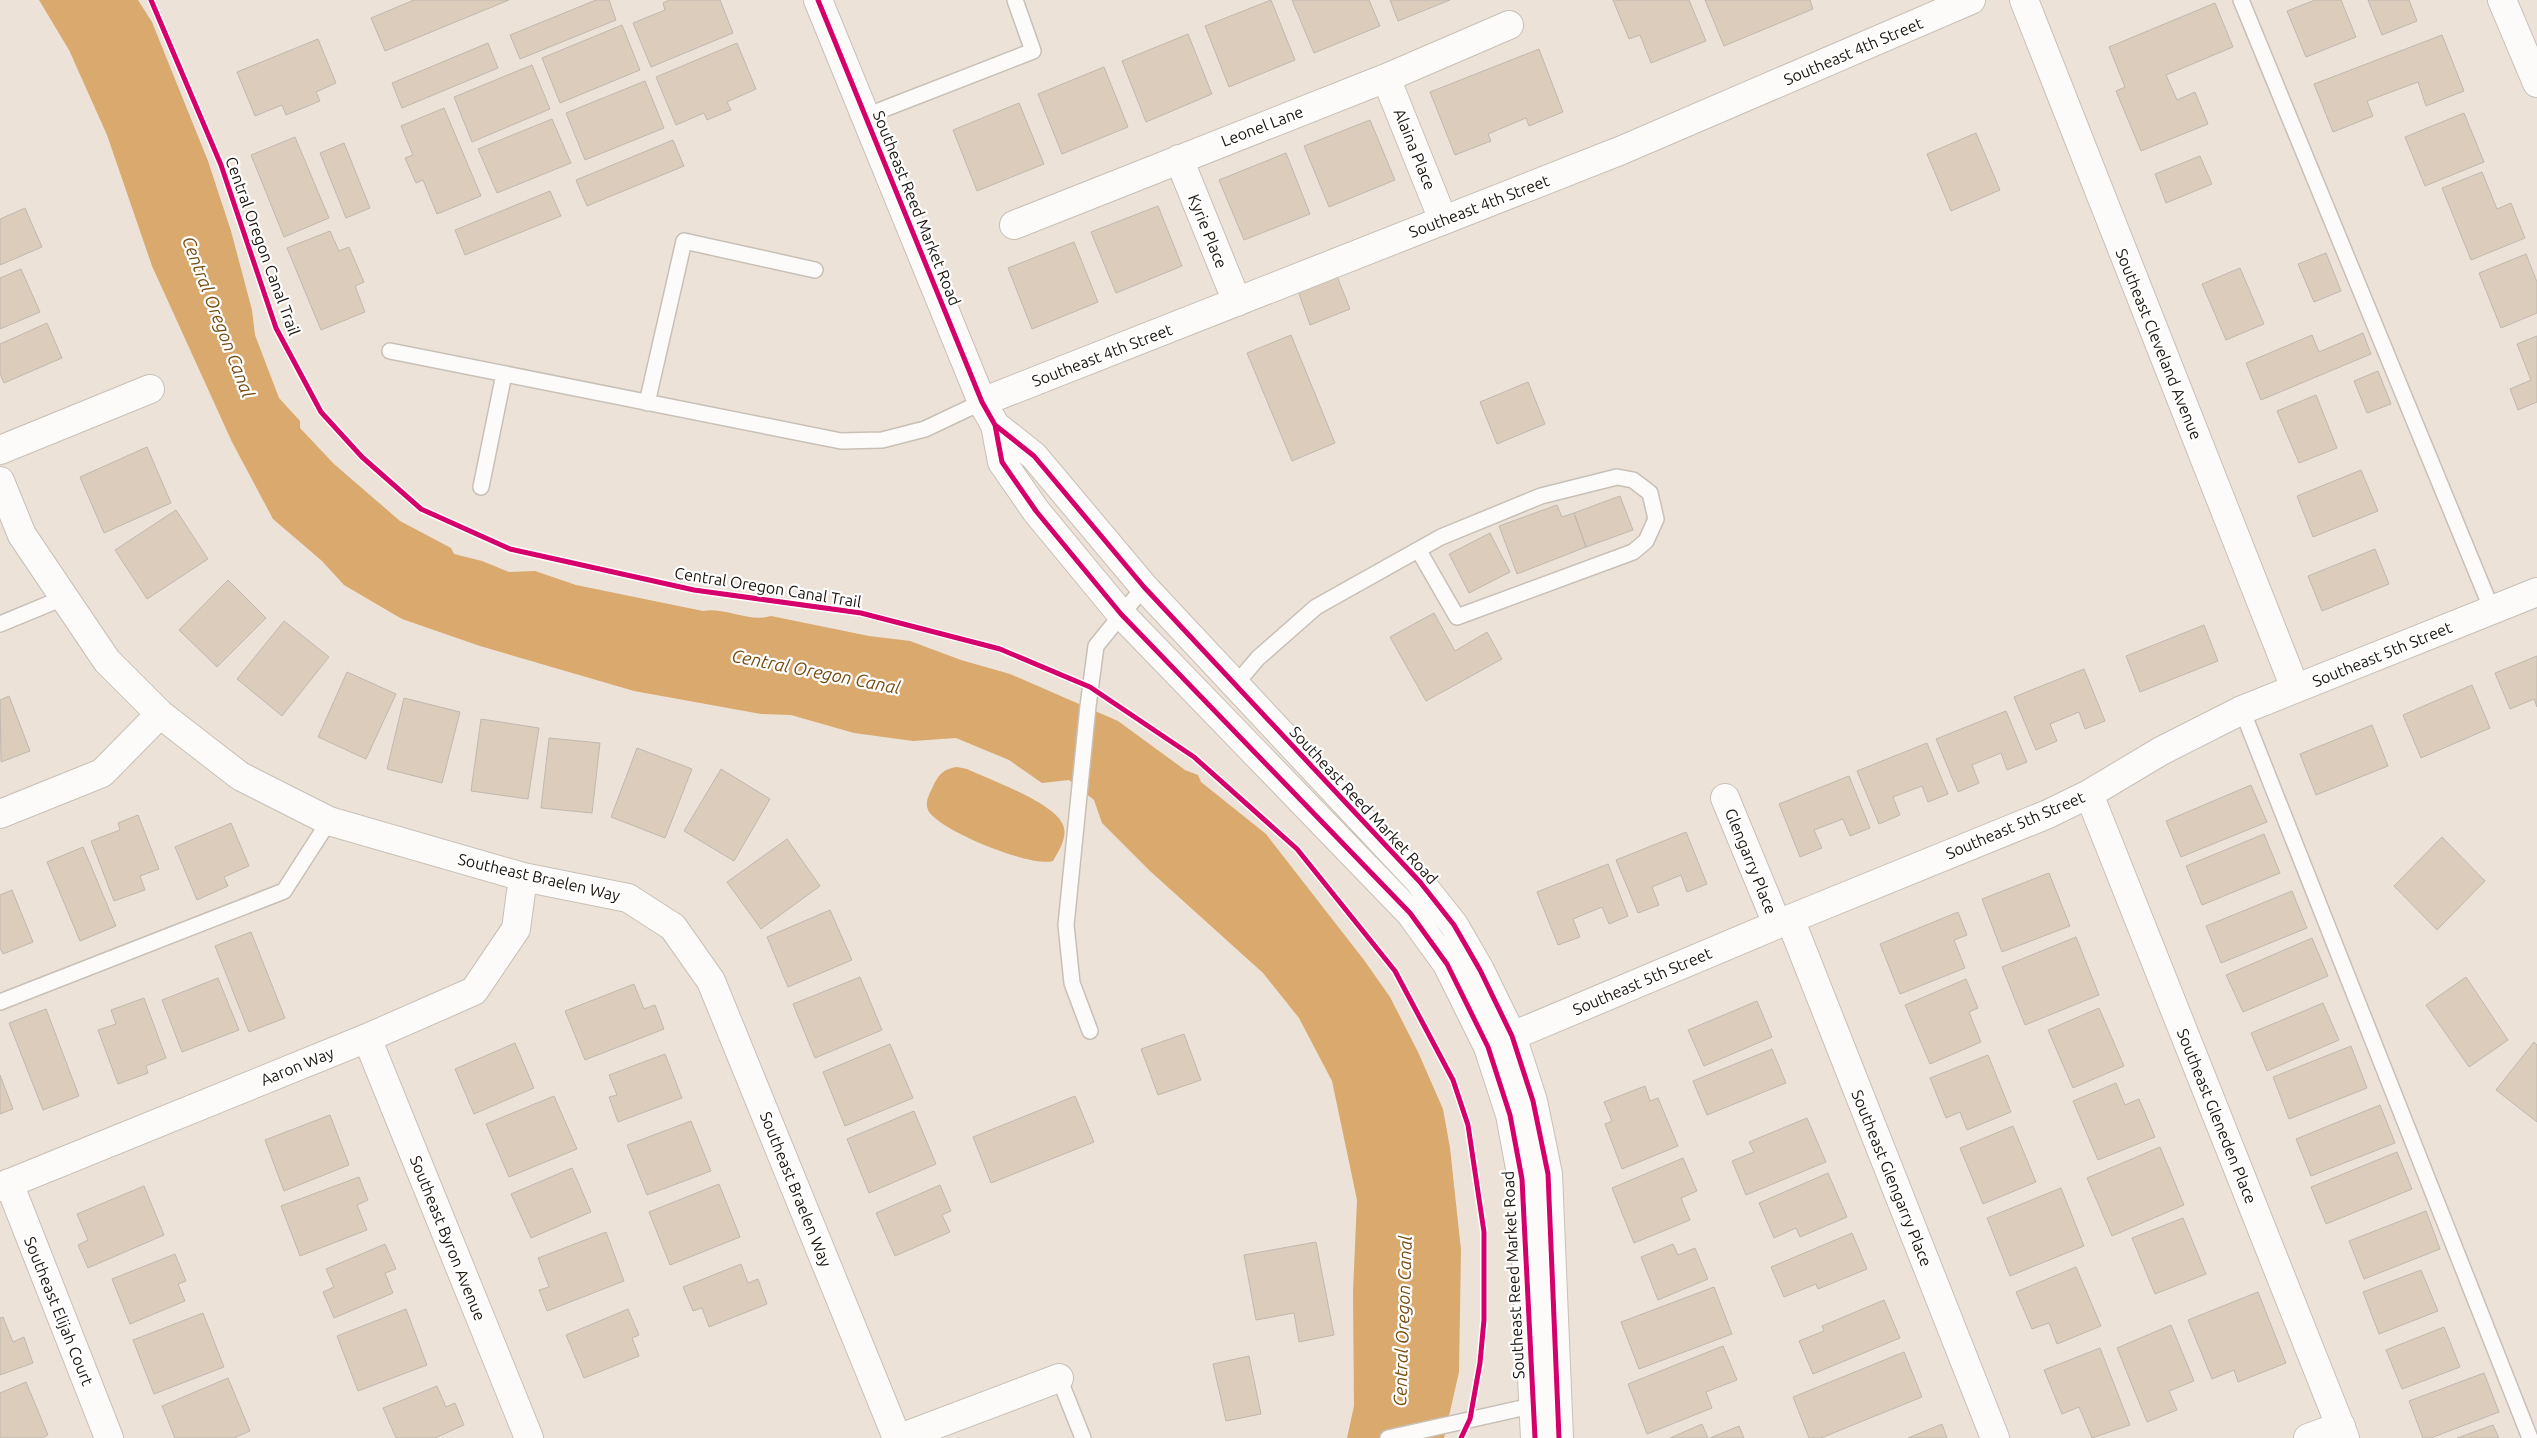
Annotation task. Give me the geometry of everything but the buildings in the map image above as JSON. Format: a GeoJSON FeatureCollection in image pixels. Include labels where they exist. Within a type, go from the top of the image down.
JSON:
{"type":"FeatureCollection","features":[{"type":"Feature","properties":{"kind":"street","name":"Southeast Reed Market Road"},"geometry":{"type":"LineString","coordinates":[[818,0],[988,414],[1002,462],[1036,511],[1122,614],[1410,913],[1500,1042]]}},
{"type":"Feature","properties":{"kind":"street","name":"Southeast 4th Street"},"geometry":{"type":"LineString","coordinates":[[988,414],[1238,302],[1622,150],[1971,0]]}},
{"type":"Feature","properties":{"kind":"street"},"geometry":{"type":"LineString","coordinates":[[2502,0],[2537,83]]}},
{"type":"Feature","properties":{"kind":"street","name":"Southeast Cleveland Avenue"},"geometry":{"type":"LineString","coordinates":[[2030,2],[2295,688]]}},
{"type":"Feature","properties":{"kind":"street","name":"Leonel Lane"},"geometry":{"type":"LineString","coordinates":[[1014,225],[1386,78],[1509,25]]}},
{"type":"Feature","properties":{"kind":"street","name":"Alaina Place"},"geometry":{"type":"LineString","coordinates":[[1386,78],[1443,220]]}},
{"type":"Feature","properties":{"kind":"street","name":"Kyrie Place"},"geometry":{"type":"LineString","coordinates":[[1179,159],[1238,302]]}},
{"type":"Feature","properties":{"kind":"street"},"geometry":{"type":"LineString","coordinates":[[0,450],[150,389]]}},
{"type":"Feature","properties":{"kind":"street","name":"Southeast Reed Market Road"},"geometry":{"type":"LineString","coordinates":[[988,414],[1034,456],[1144,587],[1420,882],[1454,925],[1480,970],[1500,1042],[1510,1115],[1522,1179],[1544,1403],[1559,1438]]}},
{"type":"Feature","properties":{"kind":"street","name":"Southeast Braelen Way"},"geometry":{"type":"LineString","coordinates":[[0,481],[22,535],[63,598],[108,661],[160,714],[240,776],[329,821],[523,877],[628,898],[673,927],[711,981],[899,1438]]}},
{"type":"Feature","properties":{"kind":"street","name":"Southeast 5th Street"},"geometry":{"type":"LineString","coordinates":[[1500,1042],[1783,921],[2048,814],[2089,794],[2161,751],[2242,710],[2537,592]]}},
{"type":"Feature","properties":{"kind":"street"},"geometry":{"type":"LineString","coordinates":[[0,814],[102,773],[160,714]]}},
{"type":"Feature","properties":{"kind":"street","name":"Southeast Gleneden Place"},"geometry":{"type":"LineString","coordinates":[[2089,794],[2343,1432]]}},
{"type":"Feature","properties":{"kind":"street","name":"Glengarry Place"},"geometry":{"type":"LineString","coordinates":[[1725,798],[1783,921]]}},
{"type":"Feature","properties":{"kind":"street","name":"Aaron Way"},"geometry":{"type":"LineString","coordinates":[[4,1185],[367,1038],[474,991],[516,929],[523,877]]}},
{"type":"Feature","properties":{"kind":"street","name":"Southeast Glengarry Place"},"geometry":{"type":"LineString","coordinates":[[1783,921],[1995,1438]]}},
{"type":"Feature","properties":{"kind":"street","name":"Southeast Byron Avenue"},"geometry":{"type":"LineString","coordinates":[[367,1038],[530,1438]]}},
{"type":"Feature","properties":{"kind":"street","name":"Southeast Elijah Court"},"geometry":{"type":"LineString","coordinates":[[4,1185],[109,1438]]}},
{"type":"Feature","properties":{"kind":"street"},"geometry":{"type":"LineString","coordinates":[[899,1438],[1059,1378]]}},
{"type":"Feature","properties":{"kind":"street","name":"Southeast Reed Market Road"},"geometry":{"type":"LineString","coordinates":[[1535,1438],[1544,1403]]}},
{"type":"Feature","properties":{"kind":"street"},"geometry":{"type":"LineString","coordinates":[[2308,1438],[2343,1432]]}},
{"type":"Feature","properties":{"kind":"lane"},"geometry":{"type":"LineString","coordinates":[[866,116],[1033,51],[1015,0]]}},
{"type":"Feature","properties":{"kind":"lane"},"geometry":{"type":"LineString","coordinates":[[2241,0],[2492,610]]}},
{"type":"Feature","properties":{"kind":"lane"},"geometry":{"type":"LineString","coordinates":[[647,403],[684,241],[815,270]]}},
{"type":"Feature","properties":{"kind":"lane"},"geometry":{"type":"LineString","coordinates":[[390,351],[841,441],[882,440],[988,414]]}},
{"type":"Feature","properties":{"kind":"lane"},"geometry":{"type":"LineString","coordinates":[[481,487],[504,374]]}},
{"type":"Feature","properties":{"kind":"lane"},"geometry":{"type":"LineString","coordinates":[[1236,685],[1258,658],[1316,607],[1441,537],[1542,496],[1617,477],[1633,480],[1650,493],[1656,519],[1646,542],[1633,552],[1457,617],[1419,551]]}},
{"type":"Feature","properties":{"kind":"lane"},"geometry":{"type":"LineString","coordinates":[[1090,1030],[1072,983],[1066,925],[1088,706],[1096,646],[1144,587]]}},
{"type":"Feature","properties":{"kind":"lane"},"geometry":{"type":"LineString","coordinates":[[0,624],[63,598]]}},
{"type":"Feature","properties":{"kind":"lane"},"geometry":{"type":"LineString","coordinates":[[2242,710],[2530,1438]]}},
{"type":"Feature","properties":{"kind":"lane"},"geometry":{"type":"LineString","coordinates":[[0,1002],[284,891],[329,821]]}},
{"type":"Feature","properties":{"kind":"lane"},"geometry":{"type":"LineString","coordinates":[[1059,1378],[1083,1438]]}},
{"type":"Feature","properties":{"kind":"lane"},"geometry":{"type":"LineString","coordinates":[[1388,1438],[1544,1403]]}},
{"type":"Feature","properties":{"kind":"water","name":"Central Oregon Canal"},"geometry":{"type":"Polygon","coordinates":[[[39,0],[138,0],[152,22],[208,161],[231,231],[252,310],[255,335],[279,398],[300,421],[300,428],[334,464],[400,521],[451,548],[454,554],[482,561],[509,572],[535,571],[576,585],[703,611],[720,611],[754,618],[771,616],[869,636],[910,641],[961,660],[1010,674],[1118,721],[1185,770],[1198,775],[1201,782],[1266,834],[1364,960],[1390,997],[1418,1052],[1443,1109],[1450,1148],[1461,1250],[1459,1372],[1444,1438],[1347,1438],[1354,1406],[1353,1292],[1357,1200],[1332,1081],[1299,1018],[1263,973],[1150,871],[1102,823],[1094,800],[1069,780],[1042,783],[1009,760],[956,738],[913,741],[854,733],[791,715],[761,714],[634,691],[480,646],[402,619],[344,585],[322,561],[273,519],[232,442],[152,266],[107,135],[69,50],[39,0]]]}},
{"type":"Feature","properties":{"kind":"water"},"geometry":{"type":"Polygon","coordinates":[[[957,767],[967,769],[1020,792],[1048,808],[1063,825],[1064,830],[1062,843],[1053,861],[1042,862],[1026,859],[986,846],[966,837],[935,818],[927,807],[930,793],[940,774],[957,767]]]}},
{"type":"Feature","properties":{"kind":"cycle path","name":"Central Oregon Canal Trail"},"geometry":{"type":"LineString","coordinates":[[151,0],[221,165],[276,328],[321,412],[362,457],[421,509],[510,549],[694,590],[861,613],[1000,649],[1090,687],[1194,757],[1297,849],[1395,971],[1453,1080],[1468,1125],[1484,1232],[1484,1320],[1480,1363],[1470,1419],[1461,1438]]}},
{"type":"Feature","properties":{"kind":"cycle path"},"geometry":{"type":"LineString","coordinates":[[818,0],[982,402],[995,425],[1002,462],[1036,511],[1121,614],[1410,913],[1447,964],[1488,1047],[1510,1115],[1522,1179],[1535,1438]]}},
{"type":"Feature","properties":{"kind":"cycle path"},"geometry":{"type":"LineString","coordinates":[[995,425],[1034,456],[1144,587],[1420,882],[1454,925],[1480,970],[1512,1036],[1533,1101],[1548,1174],[1559,1438]]}}]}
